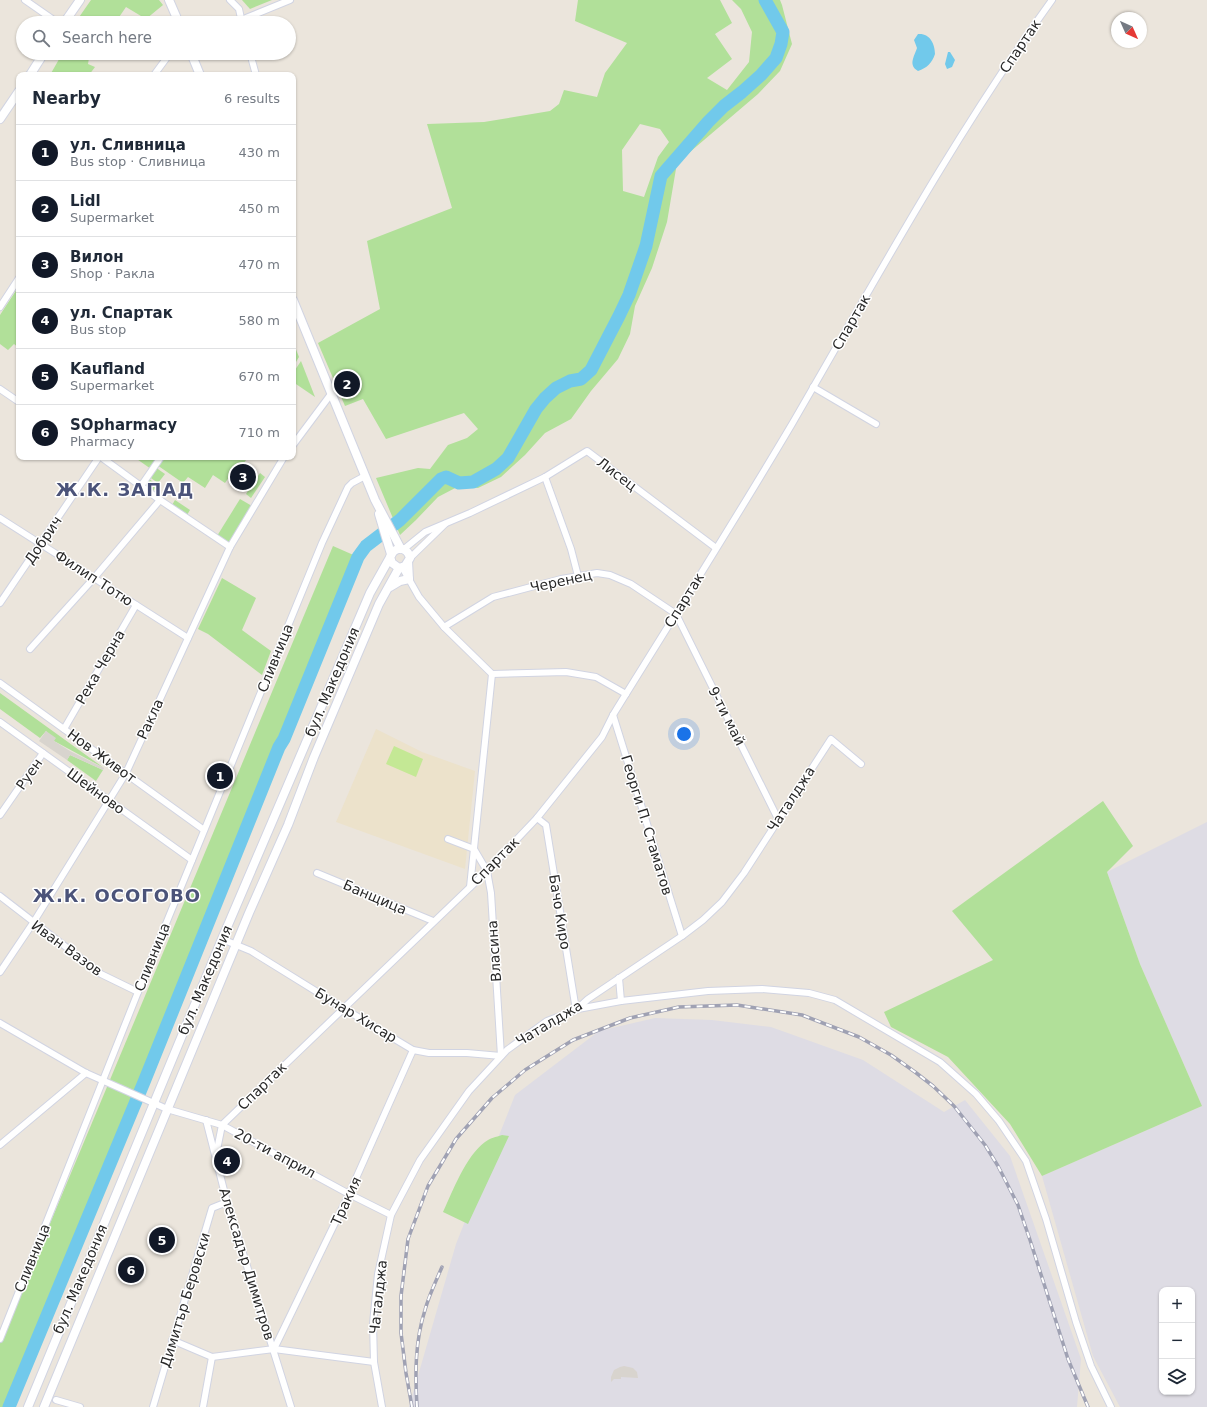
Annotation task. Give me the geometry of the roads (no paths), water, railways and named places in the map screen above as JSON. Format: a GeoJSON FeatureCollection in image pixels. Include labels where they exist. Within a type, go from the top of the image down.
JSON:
{"type":"FeatureCollection","features":[{"type":"Feature","properties":{"kind":"street"},"geometry":{"type":"LineString","coordinates":[[25,0],[48,16]]}},
{"type":"Feature","properties":{"kind":"street"},"geometry":{"type":"LineString","coordinates":[[69,16],[80,0]]}},
{"type":"Feature","properties":{"kind":"street"},"geometry":{"type":"LineString","coordinates":[[169,0],[176,16]]}},
{"type":"Feature","properties":{"kind":"street"},"geometry":{"type":"LineString","coordinates":[[230,0],[238,10],[240,16]]}},
{"type":"Feature","properties":{"kind":"street"},"geometry":{"type":"LineString","coordinates":[[253,16],[290,0]]}},
{"type":"Feature","properties":{"kind":"street","name":"Спартак"},"geometry":{"type":"LineString","coordinates":[[222,1125],[486,871],[537,818],[602,737],[613,715],[779,445],[952,150],[1029,32],[1052,0]]}},
{"type":"Feature","properties":{"kind":"street"},"geometry":{"type":"LineString","coordinates":[[32,72],[40,60]]}},
{"type":"Feature","properties":{"kind":"street"},"geometry":{"type":"LineString","coordinates":[[156,72],[165,60]]}},
{"type":"Feature","properties":{"kind":"street"},"geometry":{"type":"LineString","coordinates":[[194,60],[199,72]]}},
{"type":"Feature","properties":{"kind":"street"},"geometry":{"type":"LineString","coordinates":[[252,60],[255,72]]}},
{"type":"Feature","properties":{"kind":"street"},"geometry":{"type":"LineString","coordinates":[[0,119],[16,95]]}},
{"type":"Feature","properties":{"kind":"street"},"geometry":{"type":"LineString","coordinates":[[0,307],[16,283]]}},
{"type":"Feature","properties":{"kind":"street"},"geometry":{"type":"LineString","coordinates":[[296,307],[384,523],[392,563],[396,567],[401,568],[410,580],[419,597],[444,627],[492,674],[566,672],[596,677],[626,694]]}},
{"type":"Feature","properties":{"kind":"street"},"geometry":{"type":"LineString","coordinates":[[813,387],[876,424]]}},
{"type":"Feature","properties":{"kind":"street"},"geometry":{"type":"LineString","coordinates":[[0,389],[16,400]]}},
{"type":"Feature","properties":{"kind":"street"},"geometry":{"type":"LineString","coordinates":[[296,441],[332,394]]}},
{"type":"Feature","properties":{"kind":"street","name":"Лисец"},"geometry":{"type":"LineString","coordinates":[[402,549],[425,532],[546,477],[587,452],[716,548]]}},
{"type":"Feature","properties":{"kind":"street","name":"Добрич"},"geometry":{"type":"LineString","coordinates":[[0,602],[98,460]]}},
{"type":"Feature","properties":{"kind":"street"},"geometry":{"type":"LineString","coordinates":[[104,460],[230,547]]}},
{"type":"Feature","properties":{"kind":"street"},"geometry":{"type":"LineString","coordinates":[[140,486],[159,460]]}},
{"type":"Feature","properties":{"kind":"street","name":"Ракла"},"geometry":{"type":"LineString","coordinates":[[0,972],[33,923],[126,773],[230,547],[282,460]]}},
{"type":"Feature","properties":{"kind":"street","name":"Сливница"},"geometry":{"type":"LineString","coordinates":[[0,1339],[138,992],[325,536],[348,487],[365,476]]}},
{"type":"Feature","properties":{"kind":"street"},"geometry":{"type":"LineString","coordinates":[[546,477],[571,549],[578,576]]}},
{"type":"Feature","properties":{"kind":"street"},"geometry":{"type":"LineString","coordinates":[[30,649],[94,578],[160,500]]}},
{"type":"Feature","properties":{"kind":"street","name":"Филип Тотю"},"geometry":{"type":"LineString","coordinates":[[0,518],[188,638]]}},
{"type":"Feature","properties":{"kind":"street"},"geometry":{"type":"LineString","coordinates":[[384,523],[402,549],[408,553],[410,580]]}},
{"type":"Feature","properties":{"kind":"street","name":"Лисец"},"geometry":{"type":"LineString","coordinates":[[409,560],[447,523]]}},
{"type":"Feature","properties":{"kind":"street"},"geometry":{"type":"LineString","coordinates":[[391,556],[395,550],[402,549]]}},
{"type":"Feature","properties":{"kind":"street","name":"бул. Македония"},"geometry":{"type":"LineString","coordinates":[[28,1407],[151,1102],[370,593],[391,556]]}},
{"type":"Feature","properties":{"kind":"street"},"geometry":{"type":"LineString","coordinates":[[401,568],[405,566],[409,560]]}},
{"type":"Feature","properties":{"kind":"street","name":"бул. Македония"},"geometry":{"type":"LineString","coordinates":[[44,1407],[167,1109],[288,825],[314,757],[379,604],[387,588],[401,568]]}},
{"type":"Feature","properties":{"kind":"street","name":"Черенец"},"geometry":{"type":"LineString","coordinates":[[444,627],[493,597],[561,579],[597,573],[610,575],[631,584],[676,614]]}},
{"type":"Feature","properties":{"kind":"street"},"geometry":{"type":"LineString","coordinates":[[387,588],[400,581],[410,580]]}},
{"type":"Feature","properties":{"kind":"street","name":"Река Черна"},"geometry":{"type":"LineString","coordinates":[[64,729],[136,605]]}},
{"type":"Feature","properties":{"kind":"street","name":"9-ти май"},"geometry":{"type":"LineString","coordinates":[[676,614],[778,819]]}},
{"type":"Feature","properties":{"kind":"street"},"geometry":{"type":"LineString","coordinates":[[470,887],[492,674]]}},
{"type":"Feature","properties":{"kind":"street","name":"Нов Живот"},"geometry":{"type":"LineString","coordinates":[[0,683],[204,830]]}},
{"type":"Feature","properties":{"kind":"street","name":"Георги П. Стаматов"},"geometry":{"type":"LineString","coordinates":[[613,715],[682,936]]}},
{"type":"Feature","properties":{"kind":"street","name":"Шейново"},"geometry":{"type":"LineString","coordinates":[[0,722],[192,860]]}},
{"type":"Feature","properties":{"kind":"street","name":"Чаталджа"},"geometry":{"type":"LineString","coordinates":[[382,1407],[374,1362],[373,1323],[378,1274],[391,1215],[420,1160],[469,1091],[506,1050],[547,1022],[576,1010],[588,999],[682,936],[703,920],[722,902],[744,873],[831,739],[861,764]]}},
{"type":"Feature","properties":{"kind":"street","name":"Руен"},"geometry":{"type":"LineString","coordinates":[[0,815],[43,754]]}},
{"type":"Feature","properties":{"kind":"street","name":"Бачо Киро"},"geometry":{"type":"LineString","coordinates":[[537,818],[546,825],[576,1010]]}},
{"type":"Feature","properties":{"kind":"street"},"geometry":{"type":"LineString","coordinates":[[448,839],[474,849]]}},
{"type":"Feature","properties":{"kind":"street","name":"Власина"},"geometry":{"type":"LineString","coordinates":[[474,849],[486,871],[491,893],[501,1056]]}},
{"type":"Feature","properties":{"kind":"street","name":"Банщица"},"geometry":{"type":"LineString","coordinates":[[318,873],[433,921]]}},
{"type":"Feature","properties":{"kind":"street","name":"Иван Вазов"},"geometry":{"type":"LineString","coordinates":[[0,896],[101,974],[138,992]]}},
{"type":"Feature","properties":{"kind":"street","name":"Бунар Хисар"},"geometry":{"type":"LineString","coordinates":[[222,939],[251,951],[413,1050],[429,1053],[467,1053],[501,1056]]}},
{"type":"Feature","properties":{"kind":"street"},"geometry":{"type":"LineString","coordinates":[[619,978],[621,1001]]}},
{"type":"Feature","properties":{"kind":"street"},"geometry":{"type":"LineString","coordinates":[[576,1010],[621,1001],[708,991],[762,989],[809,993],[835,1000],[940,1062],[976,1094],[999,1121],[1026,1161],[1046,1219],[1076,1322],[1091,1366],[1111,1407]]}},
{"type":"Feature","properties":{"kind":"street","name":"20-ти април"},"geometry":{"type":"LineString","coordinates":[[0,1023],[86,1073],[167,1109],[222,1125],[349,1194],[391,1215]]}},
{"type":"Feature","properties":{"kind":"street","name":"Тракия"},"geometry":{"type":"LineString","coordinates":[[274,1350],[349,1194],[413,1050]]}},
{"type":"Feature","properties":{"kind":"street"},"geometry":{"type":"LineString","coordinates":[[0,1145],[86,1073]]}},
{"type":"Feature","properties":{"kind":"street","name":"Алексадър Димитров"},"geometry":{"type":"LineString","coordinates":[[206,1120],[227,1202],[291,1407]]}},
{"type":"Feature","properties":{"kind":"street"},"geometry":{"type":"LineString","coordinates":[[216,1157],[222,1125]]}},
{"type":"Feature","properties":{"kind":"street","name":"Димитър Беровски"},"geometry":{"type":"LineString","coordinates":[[153,1407],[212,1208],[227,1202]]}},
{"type":"Feature","properties":{"kind":"street"},"geometry":{"type":"LineString","coordinates":[[172,1340],[212,1357],[274,1350],[374,1362]]}},
{"type":"Feature","properties":{"kind":"street"},"geometry":{"type":"LineString","coordinates":[[203,1407],[212,1357]]}},
{"type":"Feature","properties":{"kind":"street"},"geometry":{"type":"LineString","coordinates":[[56,1400],[80,1407]]}},
{"type":"Feature","properties":{"kind":"water"},"geometry":{"type":"Polygon","coordinates":[[[918,34],[929,37],[933,43],[935,54],[929,65],[918,71],[912,63],[917,48],[914,40],[918,34]]]}},
{"type":"Feature","properties":{"kind":"water"},"geometry":{"type":"Polygon","coordinates":[[[948,52],[950,52],[955,60],[952,67],[947,69],[945,64],[948,52]]]}},
{"type":"Feature","properties":{"kind":"waterway"},"geometry":{"type":"LineString","coordinates":[[9,1407],[144,1082],[279,747],[284,739],[358,557],[366,546],[400,520],[441,479],[446,477],[459,483],[473,482],[496,469],[508,458],[536,409],[545,398],[556,388],[570,381],[581,379],[591,370],[629,295],[646,246],[661,176],[708,122],[724,106],[761,75],[776,58],[783,32],[765,0]]}},
{"type":"Feature","properties":{"kind":"railway"},"geometry":{"type":"LineString","coordinates":[[412,1407],[401,1333],[401,1296],[408,1239],[428,1186],[456,1139],[492,1098],[525,1070],[573,1040],[630,1018],[679,1007],[737,1005],[802,1015],[859,1037],[891,1055],[915,1072],[933,1086],[954,1106],[985,1145],[998,1166],[1018,1205],[1068,1359],[1088,1407]]}},
{"type":"Feature","properties":{"kind":"railway"},"geometry":{"type":"LineString","coordinates":[[417,1407],[416,1370],[419,1334],[428,1299],[442,1267]]}},
{"type":"Feature","properties":{"kind":"place","name":"Lidl"},"geometry":{"type":"Point","coordinates":[347,384]}},
{"type":"Feature","properties":{"kind":"place","name":"Вилон"},"geometry":{"type":"Point","coordinates":[243,477]}},
{"type":"Feature","properties":{"kind":"place","name":"ул. Сливница"},"geometry":{"type":"Point","coordinates":[220,776]}},
{"type":"Feature","properties":{"kind":"place","name":"ул. Спартак"},"geometry":{"type":"Point","coordinates":[227,1161]}},
{"type":"Feature","properties":{"kind":"place","name":"Kaufland"},"geometry":{"type":"Point","coordinates":[162,1240]}},
{"type":"Feature","properties":{"kind":"place","name":"SOpharmacy"},"geometry":{"type":"Point","coordinates":[131,1270]}},
{"type":"Feature","properties":{"kind":"district","name":"Ж.К. ЗАПАД"},"geometry":{"type":"Point","coordinates":[125,490]}},
{"type":"Feature","properties":{"kind":"district","name":"Ж.К. ОСОГОВО"},"geometry":{"type":"Point","coordinates":[117,896]}}]}
